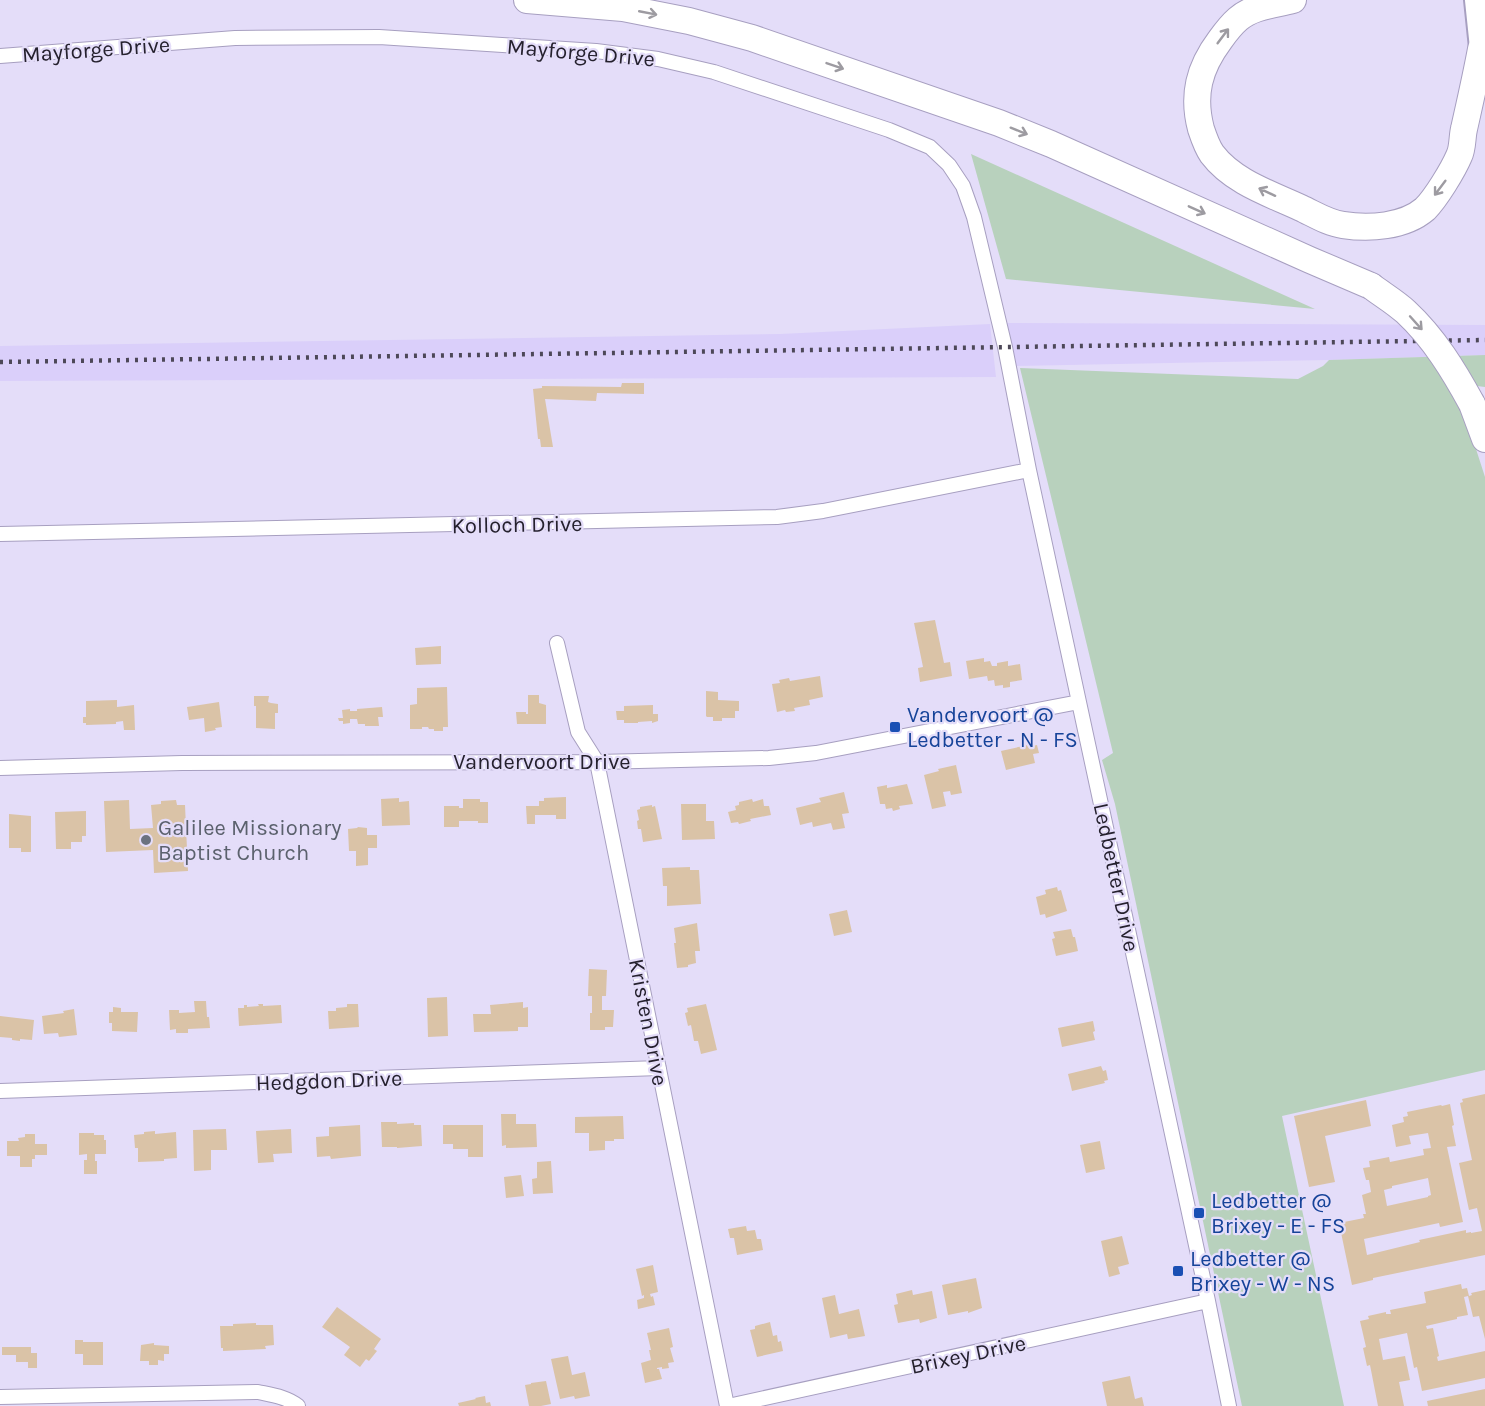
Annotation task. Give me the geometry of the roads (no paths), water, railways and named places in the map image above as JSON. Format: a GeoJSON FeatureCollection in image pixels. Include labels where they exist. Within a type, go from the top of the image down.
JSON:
{"type":"FeatureCollection","features":[{"type":"Feature","properties":{"kind":"highway"},"geometry":{"type":"LineString","coordinates":[[527,0],[623,8],[689,21],[763,42],[1041,139],[1310,261],[1371,286],[1406,312],[1436,344],[1472,404],[1485,440]]}},
{"type":"Feature","properties":{"kind":"highway"},"geometry":{"type":"LineString","coordinates":[[1293,0],[1254,9],[1238,19],[1227,30],[1205,63],[1198,85],[1198,118],[1204,138],[1212,153],[1225,167],[1249,184],[1339,225],[1356,227],[1396,224],[1425,208],[1446,180],[1460,153],[1481,49]]}},
{"type":"Feature","properties":{"kind":"main road"},"geometry":{"type":"LineString","coordinates":[[1476,0],[1485,84]]}},
{"type":"Feature","properties":{"kind":"street","name":"Mayforge Drive"},"geometry":{"type":"LineString","coordinates":[[0,56],[235,38],[380,37],[596,51],[658,59],[714,72],[930,147],[949,165],[963,186],[974,217],[1005,347]]}},
{"type":"Feature","properties":{"kind":"street","name":"Ledbetter Drive"},"geometry":{"type":"LineString","coordinates":[[1005,347],[1029,470],[1229,1406]]}},
{"type":"Feature","properties":{"kind":"street","name":"Kolloch Drive"},"geometry":{"type":"LineString","coordinates":[[0,534],[777,517],[823,511],[1029,470]]}},
{"type":"Feature","properties":{"kind":"street","name":"Kristen Drive"},"geometry":{"type":"LineString","coordinates":[[557,643],[578,732],[597,762],[728,1406]]}},
{"type":"Feature","properties":{"kind":"street","name":"Vandervoort Drive"},"geometry":{"type":"LineString","coordinates":[[0,768],[182,763],[597,762],[769,758],[816,753],[1079,702]]}},
{"type":"Feature","properties":{"kind":"street","name":"Hedgdon Drive"},"geometry":{"type":"LineString","coordinates":[[0,1091],[659,1068]]}},
{"type":"Feature","properties":{"kind":"street","name":"Brixey Drive"},"geometry":{"type":"LineString","coordinates":[[728,1406],[1208,1301]]}},
{"type":"Feature","properties":{"kind":"street"},"geometry":{"type":"LineString","coordinates":[[0,1397],[258,1392],[280,1396],[298,1406]]}},
{"type":"Feature","properties":{"kind":"railway"},"geometry":{"type":"LineString","coordinates":[[0,362],[1485,340]]}},
{"type":"Feature","properties":{"kind":"place","name":"Vandervoort @ Ledbetter - N - FS"},"geometry":{"type":"Point","coordinates":[895,727]}},
{"type":"Feature","properties":{"kind":"place","name":"Galilee Missionary Baptist Church"},"geometry":{"type":"Point","coordinates":[146,840]}},
{"type":"Feature","properties":{"kind":"place","name":"Ledbetter @ Brixey - E - FS"},"geometry":{"type":"Point","coordinates":[1199,1213]}},
{"type":"Feature","properties":{"kind":"place","name":"Ledbetter @ Brixey - W - NS"},"geometry":{"type":"Point","coordinates":[1178,1271]}}]}
